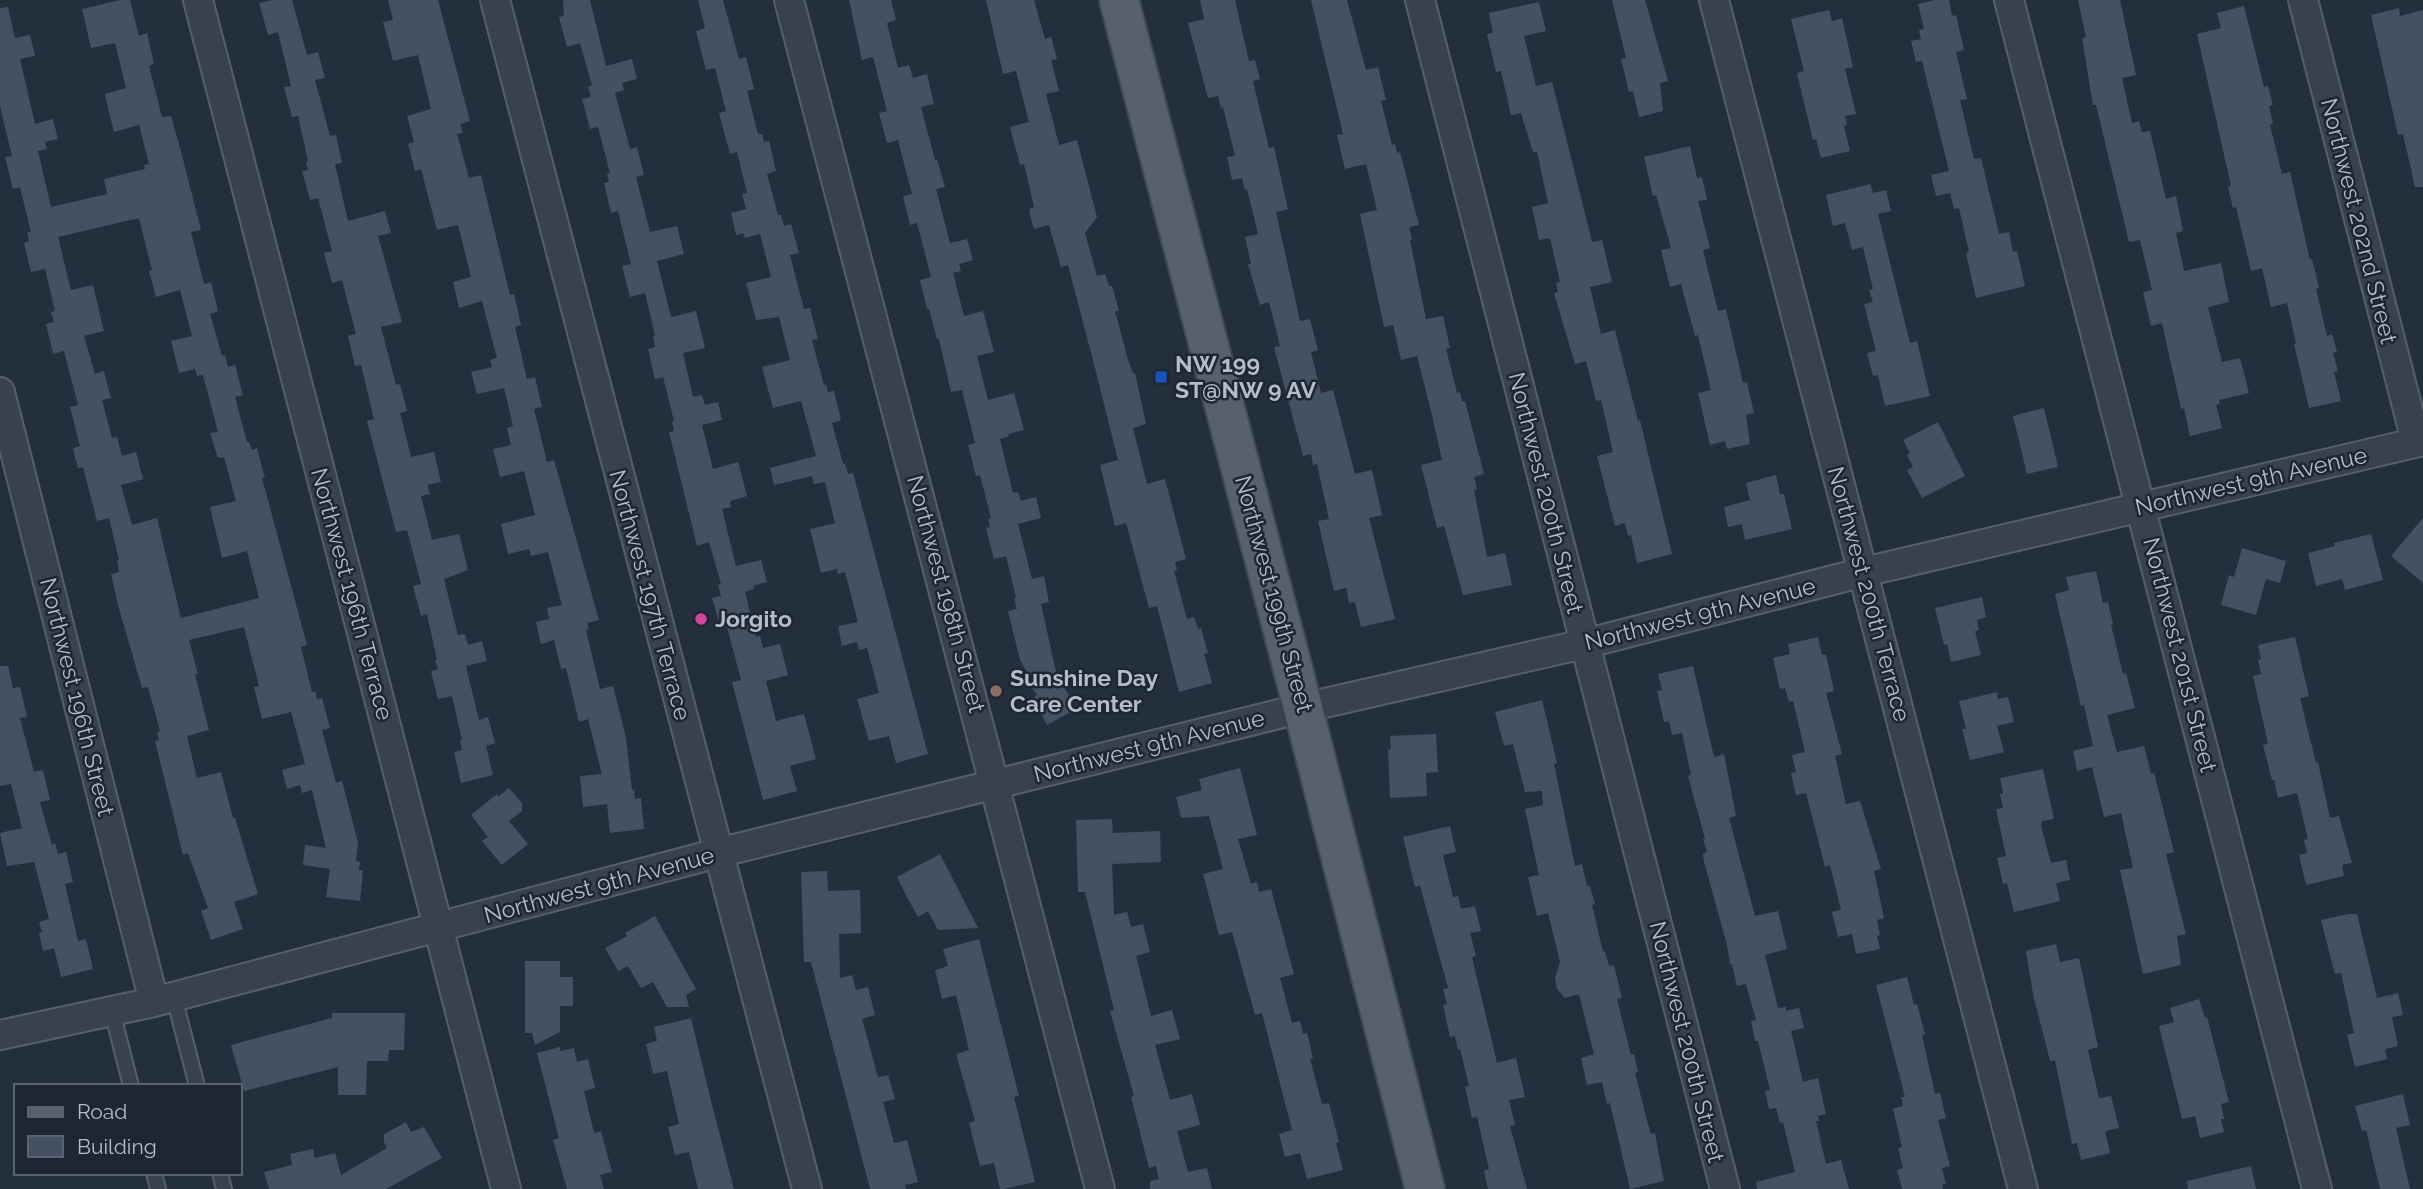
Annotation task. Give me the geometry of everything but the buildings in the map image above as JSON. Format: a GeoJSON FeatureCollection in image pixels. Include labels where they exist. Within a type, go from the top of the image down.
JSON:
{"type":"FeatureCollection","features":[{"type":"Feature","properties":{"kind":"main road","name":"Northwest 199th Street"},"geometry":{"type":"LineString","coordinates":[[1119,0],[1425,1189]]}},
{"type":"Feature","properties":{"kind":"street","name":"Northwest 196th Terrace"},"geometry":{"type":"LineString","coordinates":[[198,0],[506,1189]]}},
{"type":"Feature","properties":{"kind":"street","name":"Northwest 197th Terrace"},"geometry":{"type":"LineString","coordinates":[[495,0],[807,1189]]}},
{"type":"Feature","properties":{"kind":"street","name":"Northwest 198th Street"},"geometry":{"type":"LineString","coordinates":[[789,0],[1100,1189]]}},
{"type":"Feature","properties":{"kind":"street","name":"Northwest 200th Street"},"geometry":{"type":"LineString","coordinates":[[1420,0],[1725,1189]]}},
{"type":"Feature","properties":{"kind":"street","name":"Northwest 200th Terrace"},"geometry":{"type":"LineString","coordinates":[[1714,0],[2023,1189]]}},
{"type":"Feature","properties":{"kind":"street","name":"Northwest 201st Street"},"geometry":{"type":"LineString","coordinates":[[2009,0],[2317,1189]]}},
{"type":"Feature","properties":{"kind":"street","name":"Northwest 202nd Street"},"geometry":{"type":"LineString","coordinates":[[2303,0],[2420,441]]}},
{"type":"Feature","properties":{"kind":"street","name":"Northwest 196th Street"},"geometry":{"type":"LineString","coordinates":[[0,392],[164,999]]}},
{"type":"Feature","properties":{"kind":"street","name":"Northwest 9th Avenue"},"geometry":{"type":"LineString","coordinates":[[0,1035],[164,999],[718,853],[1303,708],[1584,644],[1864,572],[2420,441]]}},
{"type":"Feature","properties":{"kind":"lane"},"geometry":{"type":"LineString","coordinates":[[164,999],[196,1084]]}},
{"type":"Feature","properties":{"kind":"lane"},"geometry":{"type":"LineString","coordinates":[[112,1011],[130,1084]]}},
{"type":"Feature","properties":{"kind":"place","name":"NW 199 ST@NW 9 AV"},"geometry":{"type":"Point","coordinates":[1161,377]}},
{"type":"Feature","properties":{"kind":"place","name":"Jorgito"},"geometry":{"type":"Point","coordinates":[701,619]}},
{"type":"Feature","properties":{"kind":"place","name":"Sunshine Day Care Center"},"geometry":{"type":"Point","coordinates":[996,691]}}]}
